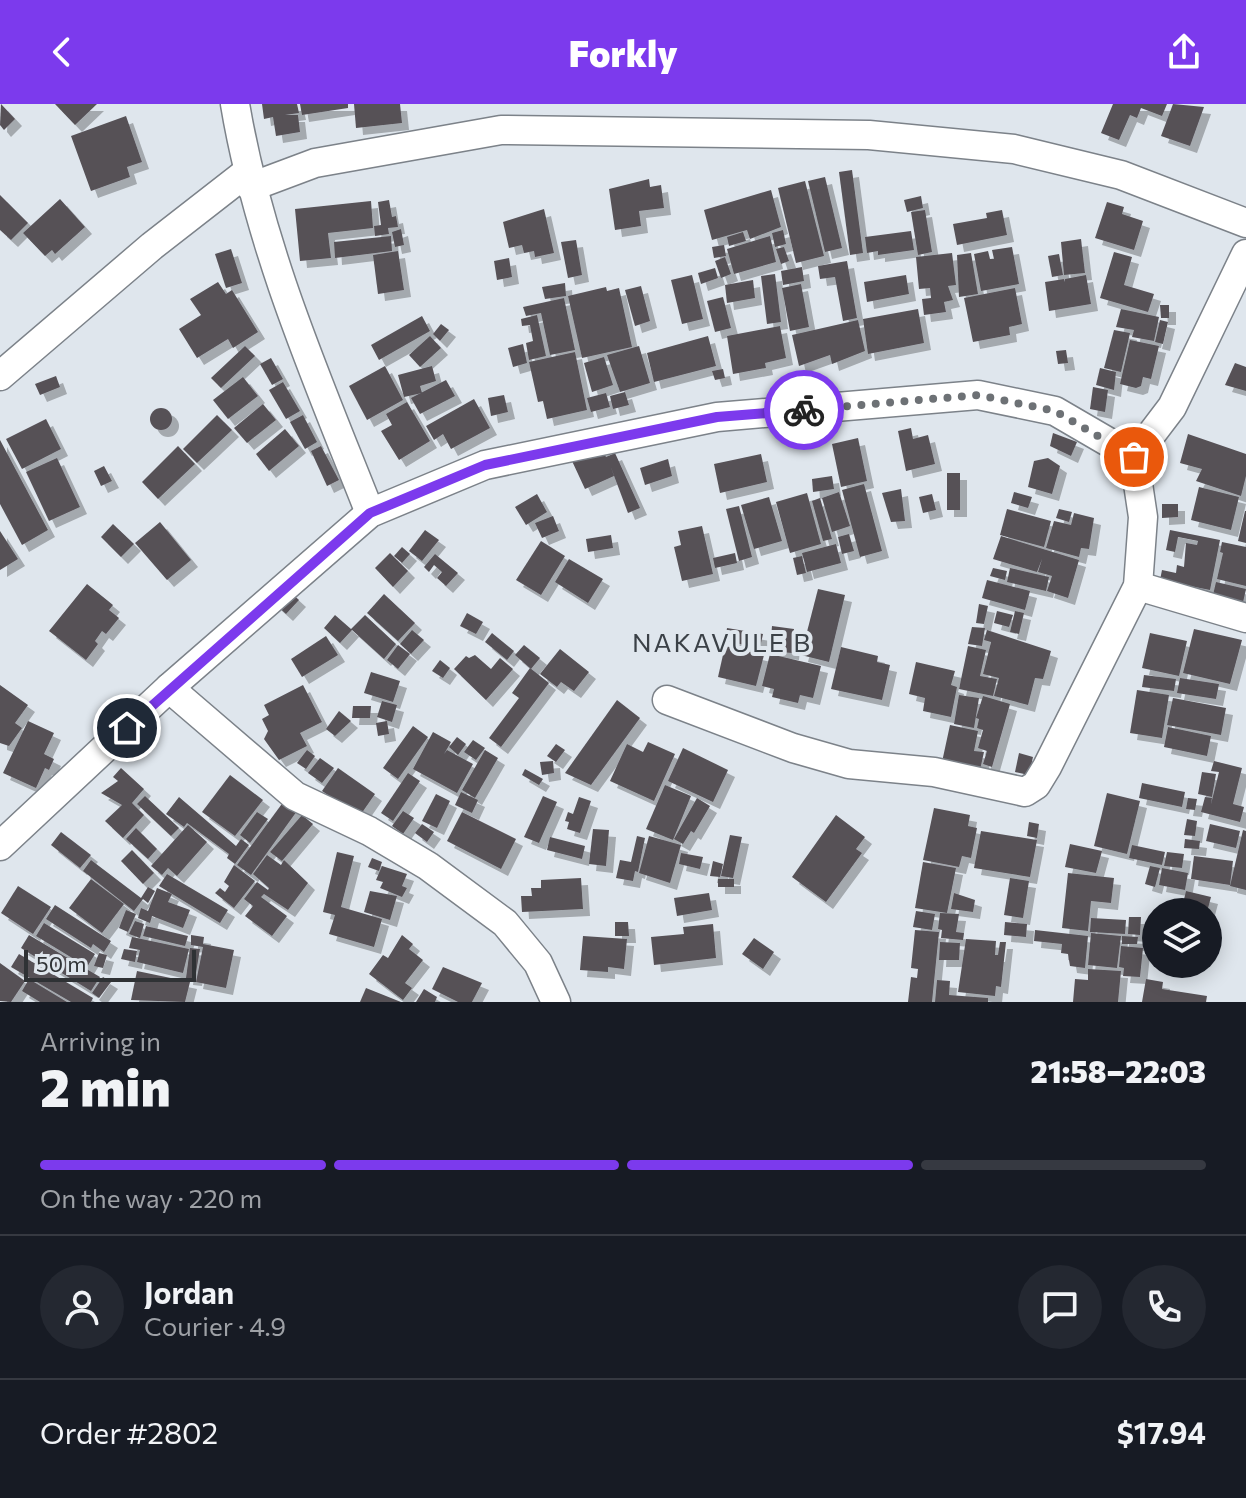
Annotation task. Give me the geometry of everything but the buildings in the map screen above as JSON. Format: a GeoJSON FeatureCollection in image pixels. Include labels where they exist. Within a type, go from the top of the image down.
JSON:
{"type":"FeatureCollection","features":[{"type":"Feature","properties":{"kind":"street"},"geometry":{"type":"LineString","coordinates":[[235,104],[249,180],[287,300],[370,513]]}},
{"type":"Feature","properties":{"kind":"street"},"geometry":{"type":"LineString","coordinates":[[0,376],[152,246],[249,180],[315,163],[501,130],[869,135],[1014,149],[1121,175],[1246,223]]}},
{"type":"Feature","properties":{"kind":"street"},"geometry":{"type":"LineString","coordinates":[[667,700],[793,748],[849,764],[934,772],[1025,792],[1036,785],[1138,586],[1143,517],[1134,457],[1172,407],[1246,254]]}},
{"type":"Feature","properties":{"kind":"street"},"geometry":{"type":"LineString","coordinates":[[0,846],[169,688],[370,513],[485,465],[717,417],[978,395],[1055,411],[1134,457]]}},
{"type":"Feature","properties":{"kind":"street"},"geometry":{"type":"LineString","coordinates":[[1138,586],[1246,618]]}},
{"type":"Feature","properties":{"kind":"street"},"geometry":{"type":"LineString","coordinates":[[169,688],[295,796],[369,831],[428,866],[505,923],[538,963],[556,1002]]}},
{"type":"Feature","properties":{"kind":"way so far"},"geometry":{"type":"LineString","coordinates":[[804,410],[978,395],[1055,411],[1134,457]]}},
{"type":"Feature","properties":{"kind":"district","name":"NAKAVULE B"},"geometry":{"type":"Point","coordinates":[722,643]}},
{"type":"Feature","properties":{"kind":"route"},"geometry":{"type":"LineString","coordinates":[[127,728],[315,558],[370,513],[485,465],[717,417],[804,410]]}}]}
